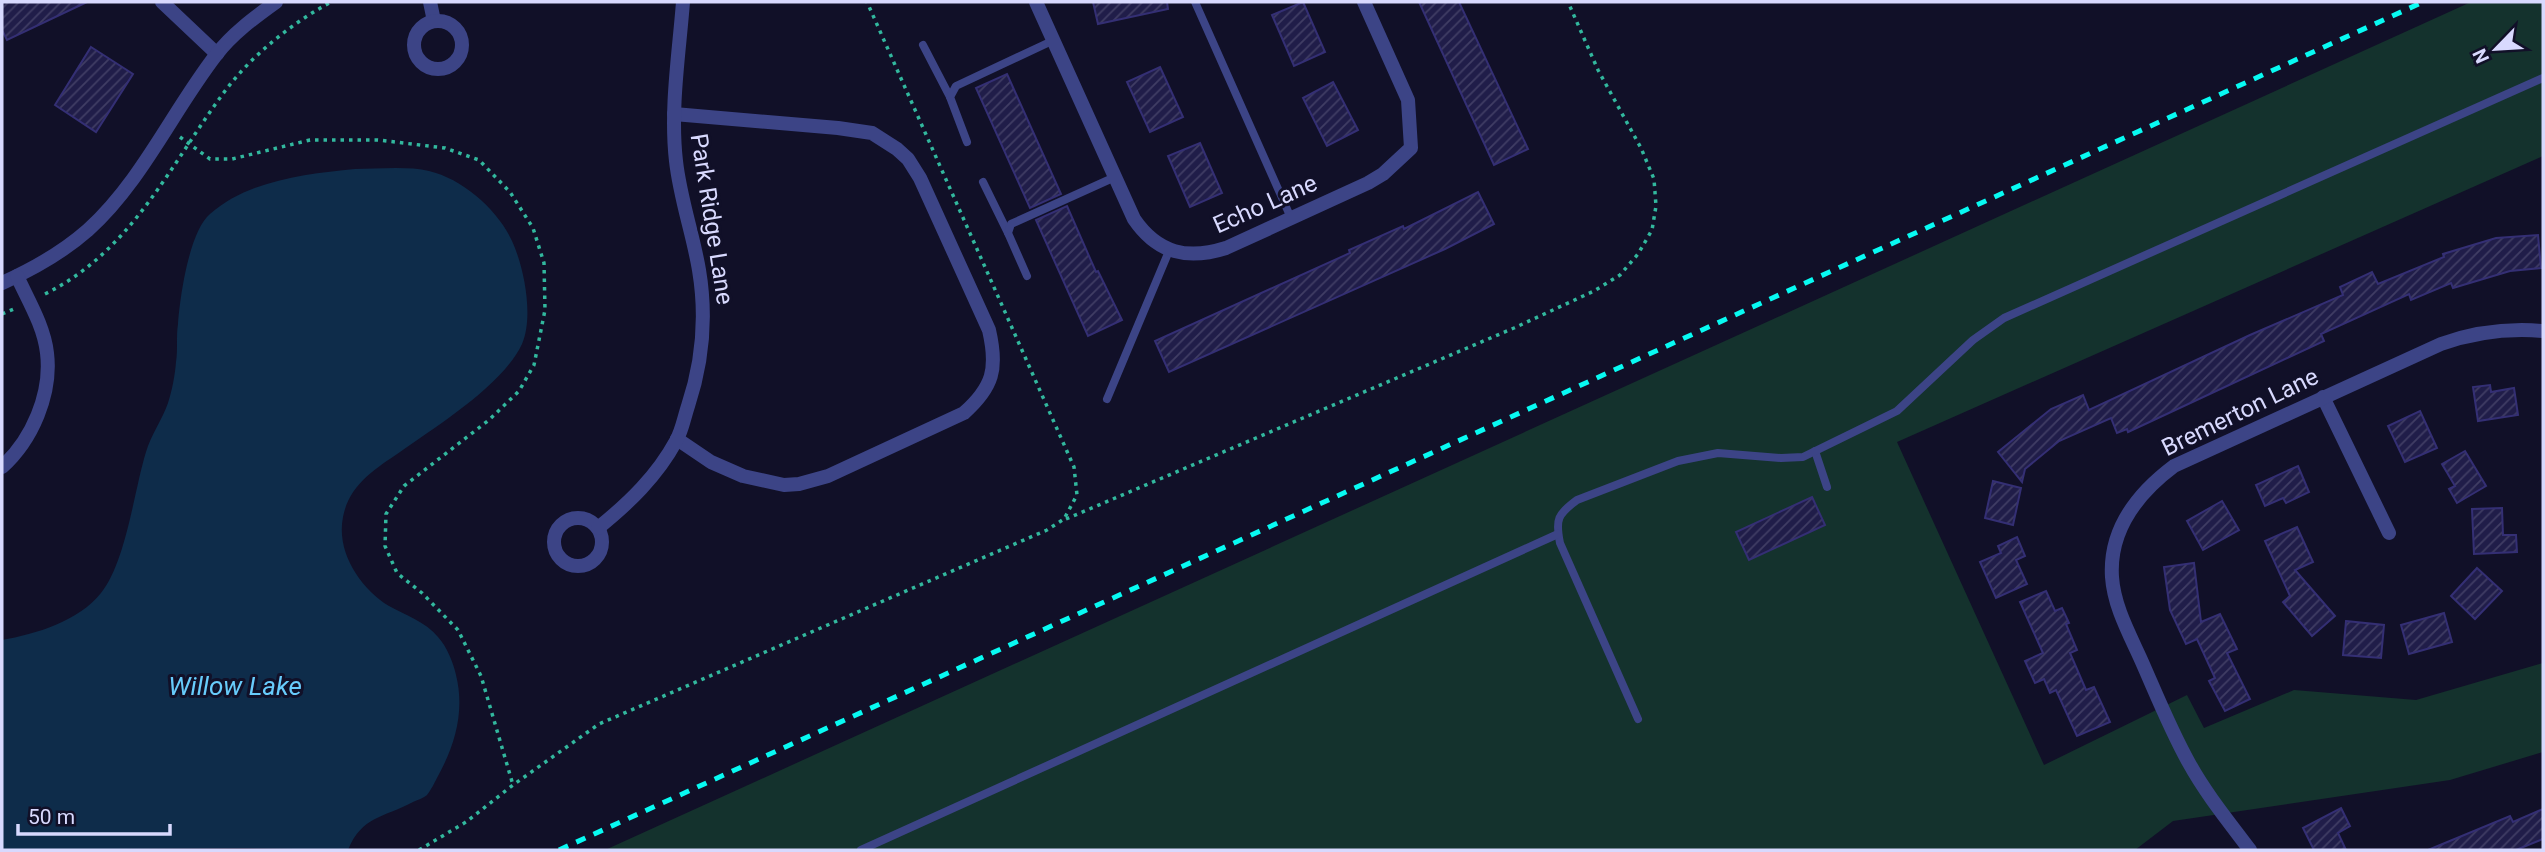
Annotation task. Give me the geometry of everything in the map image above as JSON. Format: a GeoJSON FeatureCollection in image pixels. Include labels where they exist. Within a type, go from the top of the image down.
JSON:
{"type":"FeatureCollection","features":[{"type":"Feature","properties":{"kind":"street"},"geometry":{"type":"LineString","coordinates":[[162,2],[217,54]]}},
{"type":"Feature","properties":{"kind":"street"},"geometry":{"type":"LineString","coordinates":[[2,283],[70,245],[88,230],[114,203],[217,54],[276,2]]}},
{"type":"Feature","properties":{"kind":"street"},"geometry":{"type":"LineString","coordinates":[[430,2],[434,21]]}},
{"type":"Feature","properties":{"kind":"street","name":"Park Ridge Lane"},"geometry":{"type":"LineString","coordinates":[[598,528],[629,502],[647,482],[677,439],[698,377],[704,325],[699,269],[676,161],[674,114],[683,2]]}},
{"type":"Feature","properties":{"kind":"street"},"geometry":{"type":"LineString","coordinates":[[1036,2],[1140,227],[1169,251]]}},
{"type":"Feature","properties":{"kind":"street","name":"Echo Lane"},"geometry":{"type":"LineString","coordinates":[[1169,251],[1189,255],[1210,253],[1368,183],[1383,174],[1411,148],[1408,100],[1364,2]]}},
{"type":"Feature","properties":{"kind":"street"},"geometry":{"type":"LineString","coordinates":[[674,114],[872,133],[897,149],[908,159],[920,178],[989,330],[995,355],[992,377],[980,398],[964,413],[812,482],[784,485],[743,476],[711,462],[677,439]]}},
{"type":"Feature","properties":{"kind":"street"},"geometry":{"type":"LineString","coordinates":[[2,467],[17,453],[30,432],[47,381],[47,353],[42,330],[18,276]]}},
{"type":"Feature","properties":{"kind":"street","name":"Bremerton Lane"},"geometry":{"type":"LineString","coordinates":[[2250,850],[2213,801],[2180,747],[2121,617],[2112,578],[2113,556],[2119,531],[2129,510],[2174,466],[2441,344],[2461,337],[2503,330],[2543,331]]}},
{"type":"Feature","properties":{"kind":"street"},"geometry":{"type":"LineString","coordinates":[[2323,397],[2389,533]]}},
{"type":"Feature","properties":{"kind":"lane"},"geometry":{"type":"LineString","coordinates":[[1195,2],[1291,218]]}},
{"type":"Feature","properties":{"kind":"lane"},"geometry":{"type":"LineString","coordinates":[[950,97],[956,86],[1052,41]]}},
{"type":"Feature","properties":{"kind":"lane"},"geometry":{"type":"LineString","coordinates":[[923,44],[950,97],[967,142]]}},
{"type":"Feature","properties":{"kind":"lane"},"geometry":{"type":"LineString","coordinates":[[1638,719],[1558,534],[1556,525],[1563,510],[1577,500],[1678,461],[1718,453],[1803,457],[1897,411],[1973,340],[2004,318],[2543,78]]}},
{"type":"Feature","properties":{"kind":"lane"},"geometry":{"type":"LineString","coordinates":[[1008,233],[1017,220],[1115,177]]}},
{"type":"Feature","properties":{"kind":"lane"},"geometry":{"type":"LineString","coordinates":[[983,182],[1027,276]]}},
{"type":"Feature","properties":{"kind":"lane"},"geometry":{"type":"LineString","coordinates":[[1107,399],[1169,251]]}},
{"type":"Feature","properties":{"kind":"lane"},"geometry":{"type":"LineString","coordinates":[[1815,451],[1827,487]]}},
{"type":"Feature","properties":{"kind":"lane"},"geometry":{"type":"LineString","coordinates":[[861,850],[1558,534]]}},
{"type":"Feature","properties":{"kind":"path"},"geometry":{"type":"LineString","coordinates":[[2,314],[68,280],[115,244],[142,213],[226,90],[259,54],[331,2]]}},
{"type":"Feature","properties":{"kind":"path"},"geometry":{"type":"LineString","coordinates":[[1064,520],[1490,339],[1594,291],[1620,275],[1638,254],[1652,230],[1656,206],[1654,179],[1641,148],[1598,70],[1569,2]]}},
{"type":"Feature","properties":{"kind":"path"},"geometry":{"type":"LineString","coordinates":[[167,128],[210,159],[232,159],[310,140],[378,140],[445,148],[479,160],[510,192],[533,228],[544,262],[545,310],[534,365],[519,391],[489,420],[404,486],[386,514],[385,546],[397,573],[422,593],[458,630],[481,676],[513,785],[466,822],[419,850]]}},
{"type":"Feature","properties":{"kind":"green space"},"geometry":{"type":"Polygon","coordinates":[[[2471,2],[2543,2],[2543,156],[1897,442],[2044,765],[2187,695],[2204,728],[2294,690],[2416,700],[2543,663],[2543,752],[2450,780],[2173,821],[2135,850],[605,850],[2471,2]]]}},
{"type":"Feature","properties":{"kind":"water","name":"Willow Lake"},"geometry":{"type":"Polygon","coordinates":[[[355,169],[421,169],[442,175],[467,188],[489,207],[506,229],[516,252],[526,292],[526,333],[513,359],[500,375],[468,404],[364,479],[351,496],[343,517],[343,543],[352,568],[360,579],[389,606],[433,632],[444,645],[453,665],[459,688],[459,715],[454,740],[436,781],[426,796],[367,824],[360,830],[348,850],[2,850],[2,640],[42,630],[69,619],[92,603],[110,580],[123,545],[146,452],[171,393],[176,367],[177,329],[183,282],[196,235],[210,214],[242,193],[298,176],[355,169]]]}},
{"type":"Feature","properties":{"kind":"building"},"geometry":{"type":"Polygon","coordinates":[[[2,2],[87,2],[7,40],[2,30],[2,2]]]}},
{"type":"Feature","properties":{"kind":"building"},"geometry":{"type":"Polygon","coordinates":[[[1093,2],[1167,2],[1168,9],[1098,24],[1093,2]]]}},
{"type":"Feature","properties":{"kind":"building"},"geometry":{"type":"Polygon","coordinates":[[[1303,2],[1325,52],[1294,66],[1272,15],[1303,2]]]}},
{"type":"Feature","properties":{"kind":"building"},"geometry":{"type":"Polygon","coordinates":[[[1419,2],[1459,2],[1528,149],[1494,165],[1419,2]]]}},
{"type":"Feature","properties":{"kind":"building"},"geometry":{"type":"Polygon","coordinates":[[[91,47],[133,74],[96,132],[55,105],[91,47]]]}},
{"type":"Feature","properties":{"kind":"building"},"geometry":{"type":"Polygon","coordinates":[[[1160,67],[1183,117],[1150,132],[1127,82],[1160,67]]]}},
{"type":"Feature","properties":{"kind":"building"},"geometry":{"type":"Polygon","coordinates":[[[1007,74],[1061,194],[1030,208],[976,88],[1007,74]]]}},
{"type":"Feature","properties":{"kind":"building"},"geometry":{"type":"Polygon","coordinates":[[[1333,82],[1358,130],[1327,146],[1303,98],[1333,82]]]}},
{"type":"Feature","properties":{"kind":"building"},"geometry":{"type":"Polygon","coordinates":[[[1200,143],[1222,193],[1190,207],[1168,156],[1200,143]]]}},
{"type":"Feature","properties":{"kind":"building"},"geometry":{"type":"Polygon","coordinates":[[[1478,192],[1494,224],[1445,249],[1169,372],[1155,341],[1350,253],[1349,250],[1403,226],[1404,229],[1478,192]]]}},
{"type":"Feature","properties":{"kind":"building"},"geometry":{"type":"Polygon","coordinates":[[[1067,206],[1096,272],[1098,271],[1122,320],[1088,336],[1036,220],[1067,206]]]}},
{"type":"Feature","properties":{"kind":"building"},"geometry":{"type":"Polygon","coordinates":[[[2538,235],[2541,268],[2510,271],[2453,288],[2451,283],[2411,300],[2409,294],[2321,334],[2324,341],[2128,432],[2127,429],[2117,433],[2111,418],[2059,441],[2025,469],[2022,482],[1998,452],[2051,409],[2083,395],[2089,410],[2343,295],[2340,287],[2372,272],[2378,284],[2444,257],[2443,254],[2496,238],[2538,235]]]}},
{"type":"Feature","properties":{"kind":"building"},"geometry":{"type":"Polygon","coordinates":[[[2490,385],[2491,392],[2514,388],[2518,415],[2478,421],[2473,387],[2490,385]]]}},
{"type":"Feature","properties":{"kind":"building"},"geometry":{"type":"Polygon","coordinates":[[[2420,411],[2437,448],[2405,462],[2388,426],[2420,411]]]}},
{"type":"Feature","properties":{"kind":"building"},"geometry":{"type":"Polygon","coordinates":[[[2465,451],[2486,486],[2457,503],[2449,489],[2455,486],[2442,464],[2465,451]]]}},
{"type":"Feature","properties":{"kind":"building"},"geometry":{"type":"Polygon","coordinates":[[[2298,466],[2309,492],[2286,503],[2283,498],[2265,506],[2256,485],[2298,466]]]}},
{"type":"Feature","properties":{"kind":"building"},"geometry":{"type":"Polygon","coordinates":[[[1993,481],[2021,488],[2013,525],[1985,518],[1993,481]]]}},
{"type":"Feature","properties":{"kind":"building"},"geometry":{"type":"Polygon","coordinates":[[[1812,497],[1825,525],[1749,560],[1736,532],[1812,497]]]}},
{"type":"Feature","properties":{"kind":"building"},"geometry":{"type":"Polygon","coordinates":[[[2222,501],[2239,530],[2203,550],[2187,521],[2222,501]]]}},
{"type":"Feature","properties":{"kind":"building"},"geometry":{"type":"Polygon","coordinates":[[[2502,508],[2503,535],[2516,535],[2517,552],[2474,554],[2472,509],[2502,508]]]}},
{"type":"Feature","properties":{"kind":"building"},"geometry":{"type":"Polygon","coordinates":[[[2297,527],[2313,562],[2295,570],[2335,616],[2312,636],[2283,602],[2290,596],[2265,541],[2297,527]]]}},
{"type":"Feature","properties":{"kind":"building"},"geometry":{"type":"Polygon","coordinates":[[[2017,537],[2025,556],[2016,560],[2027,584],[1996,598],[1980,562],[2001,553],[1998,546],[2017,537]]]}},
{"type":"Feature","properties":{"kind":"building"},"geometry":{"type":"Polygon","coordinates":[[[2194,563],[2201,622],[2220,614],[2237,649],[2227,653],[2250,699],[2225,711],[2209,681],[2215,678],[2197,639],[2186,644],[2170,610],[2164,567],[2194,563]]]}},
{"type":"Feature","properties":{"kind":"building"},"geometry":{"type":"Polygon","coordinates":[[[2477,568],[2502,591],[2475,619],[2451,596],[2477,568]]]}},
{"type":"Feature","properties":{"kind":"building"},"geometry":{"type":"Polygon","coordinates":[[[2046,591],[2055,611],[2062,608],[2069,623],[2066,624],[2077,650],[2070,653],[2086,690],[2094,687],[2110,722],[2077,736],[2056,690],[2050,693],[2044,679],[2035,683],[2025,661],[2043,653],[2020,602],[2046,591]]]}},
{"type":"Feature","properties":{"kind":"building"},"geometry":{"type":"Polygon","coordinates":[[[2444,613],[2452,642],[2409,654],[2401,625],[2444,613]]]}},
{"type":"Feature","properties":{"kind":"building"},"geometry":{"type":"Polygon","coordinates":[[[2346,621],[2384,625],[2381,658],[2343,655],[2346,621]]]}},
{"type":"Feature","properties":{"kind":"building"},"geometry":{"type":"Polygon","coordinates":[[[2341,808],[2350,826],[2338,833],[2346,850],[2314,850],[2303,828],[2341,808]]]}},
{"type":"Feature","properties":{"kind":"building"},"geometry":{"type":"Polygon","coordinates":[[[2543,809],[2543,839],[2516,850],[2428,850],[2510,816],[2513,822],[2543,809]]]}},
{"type":"Feature","properties":{"kind":"railway"},"geometry":{"type":"LineString","coordinates":[[559,850],[2423,2]]}}]}
